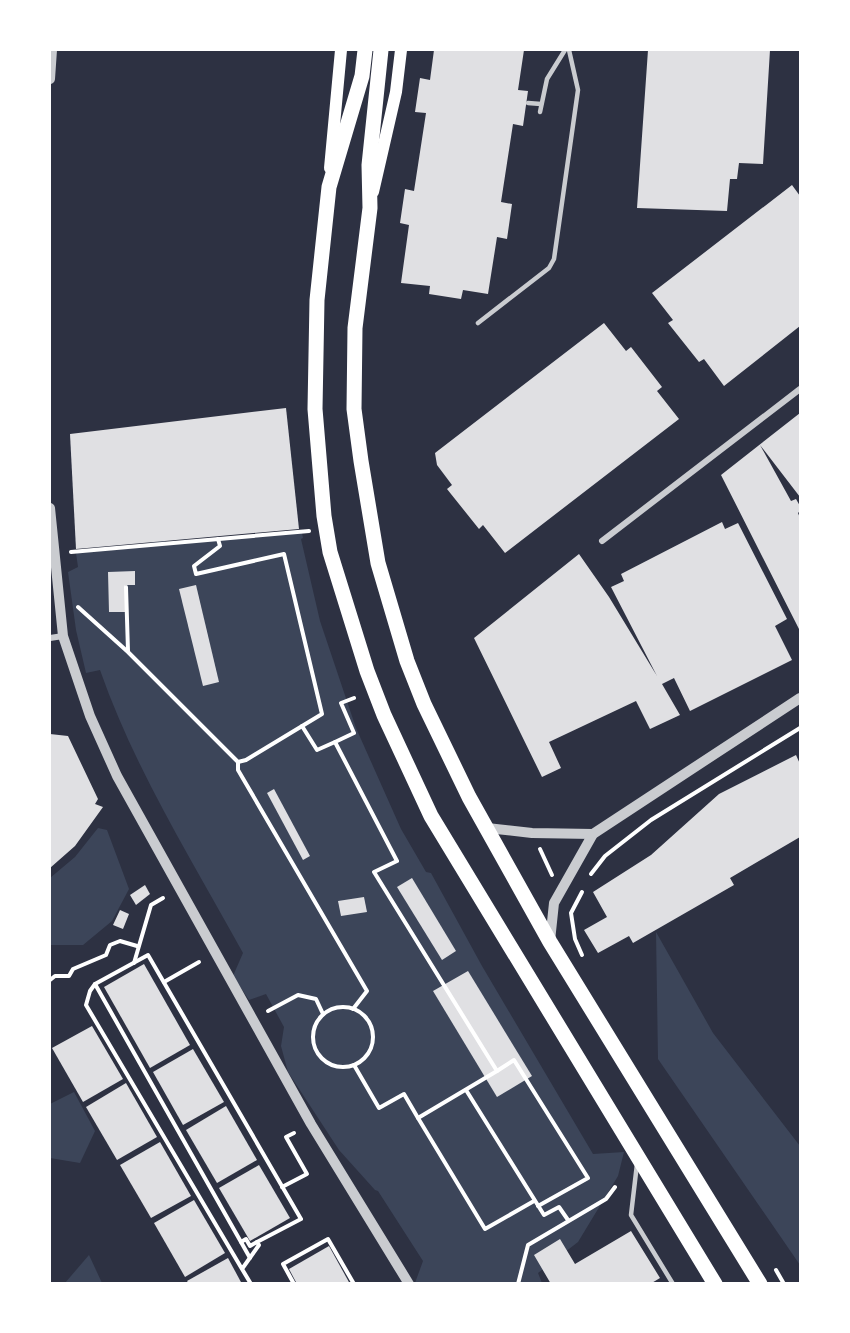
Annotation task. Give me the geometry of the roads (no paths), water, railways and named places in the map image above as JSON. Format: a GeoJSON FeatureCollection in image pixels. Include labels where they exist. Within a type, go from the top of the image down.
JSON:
{"type":"FeatureCollection","features":[{"type":"Feature","properties":{"kind":"main road"},"geometry":{"type":"LineString","coordinates":[[341,50],[317,300],[315,409],[328,543],[351,624],[384,715],[431,816],[715,1284]]}},
{"type":"Feature","properties":{"kind":"main road"},"geometry":{"type":"LineString","coordinates":[[329,187],[362,76],[365,50]]}},
{"type":"Feature","properties":{"kind":"main road"},"geometry":{"type":"LineString","coordinates":[[370,208],[369,165],[381,50]]}},
{"type":"Feature","properties":{"kind":"main road"},"geometry":{"type":"LineString","coordinates":[[401,50],[396,92],[370,208],[355,328],[354,409],[376,553],[407,661],[424,704],[469,797],[550,942],[760,1284]]}},
{"type":"Feature","properties":{"kind":"street"},"geometry":{"type":"LineString","coordinates":[[50,79],[52,50]]}},
{"type":"Feature","properties":{"kind":"street"},"geometry":{"type":"LineString","coordinates":[[602,541],[801,389]]}},
{"type":"Feature","properties":{"kind":"street"},"geometry":{"type":"LineString","coordinates":[[50,508],[63,636],[90,716],[117,776],[310,1124],[409,1284]]}},
{"type":"Feature","properties":{"kind":"street"},"geometry":{"type":"LineString","coordinates":[[50,638],[63,636]]}},
{"type":"Feature","properties":{"kind":"street"},"geometry":{"type":"LineString","coordinates":[[550,942],[554,903],[593,834],[801,698]]}},
{"type":"Feature","properties":{"kind":"street"},"geometry":{"type":"LineString","coordinates":[[487,828],[532,833],[593,834]]}},
{"type":"Feature","properties":{"kind":"lane"},"geometry":{"type":"LineString","coordinates":[[540,112],[546,79],[565,50]]}},
{"type":"Feature","properties":{"kind":"lane"},"geometry":{"type":"LineString","coordinates":[[478,323],[549,268],[554,259],[578,90],[569,50]]}},
{"type":"Feature","properties":{"kind":"lane"},"geometry":{"type":"LineString","coordinates":[[528,102],[541,104]]}},
{"type":"Feature","properties":{"kind":"lane"},"geometry":{"type":"LineString","coordinates":[[638,1159],[631,1215],[673,1284]]}}]}
